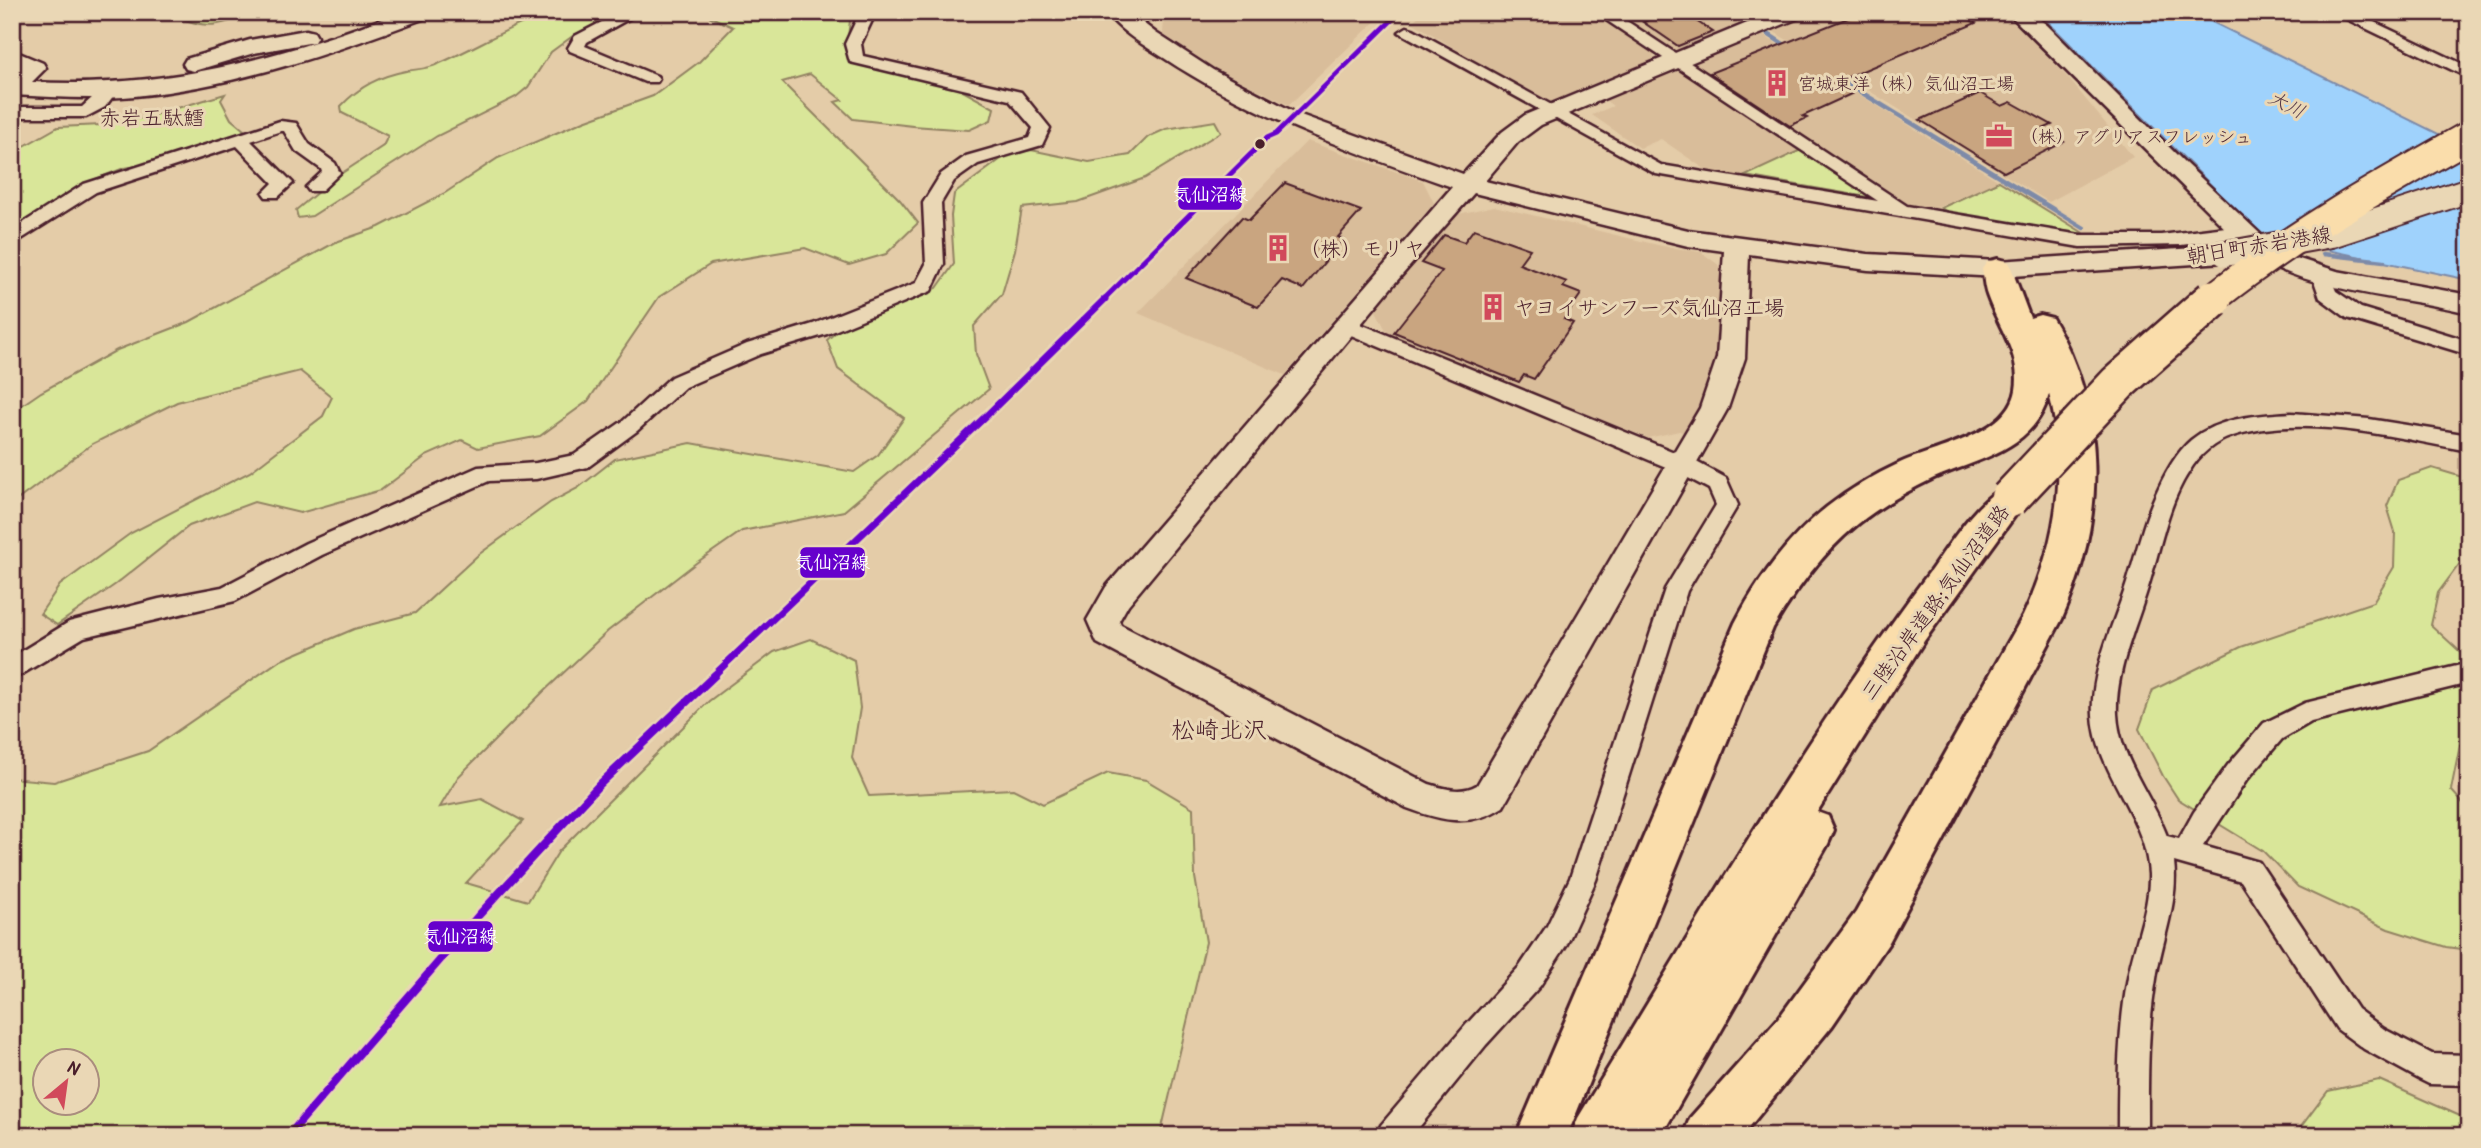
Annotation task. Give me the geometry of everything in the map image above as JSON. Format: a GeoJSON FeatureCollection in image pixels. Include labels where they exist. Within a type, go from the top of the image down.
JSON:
{"type":"FeatureCollection","features":[{"type":"Feature","properties":{"kind":"highway","name":"三陸沿岸道路;気仙沼道路"},"geometry":{"type":"LineString","coordinates":[[1633,1136],[1864,743],[2062,438],[2141,360],[2240,277],[2365,194],[2469,136]]}},
{"type":"Feature","properties":{"kind":"highway","name":"三陸沿岸道路;気仙沼道路"},"geometry":{"type":"LineString","coordinates":[[1596,1136],[1764,857],[1880,676],[1954,568],[2158,368],[2232,304],[2339,227],[2469,152]]}},
{"type":"Feature","properties":{"kind":"highway"},"geometry":{"type":"LineString","coordinates":[[1541,1136],[1755,623],[1776,589],[1829,526],[1871,495],[1921,469],[2000,436],[2023,418],[2033,393],[2033,369],[2029,348],[2003,294],[1998,269]]}},
{"type":"Feature","properties":{"kind":"highway"},"geometry":{"type":"LineString","coordinates":[[1709,1136],[1762,1077],[1809,1017],[1873,926],[2036,627],[2055,588],[2068,550],[2075,513],[2078,451],[2068,395],[2050,346],[2024,295],[1998,269]]}},
{"type":"Feature","properties":{"kind":"street"},"geometry":{"type":"LineString","coordinates":[[12,87],[140,78],[250,47],[321,34],[389,12]]}},
{"type":"Feature","properties":{"kind":"street"},"geometry":{"type":"LineString","coordinates":[[94,80],[183,83],[253,70],[328,48],[421,12]]}},
{"type":"Feature","properties":{"kind":"street"},"geometry":{"type":"LineString","coordinates":[[633,12],[581,39],[576,48],[651,79]]}},
{"type":"Feature","properties":{"kind":"street"},"geometry":{"type":"LineString","coordinates":[[12,670],[77,629],[159,608],[227,595],[313,549],[486,472],[536,471],[580,461],[630,426],[678,382],[754,349],[820,329],[924,287],[935,264],[932,203],[947,178],[972,160],[1035,141],[1042,128],[1015,96],[856,59],[853,44],[868,12]]}},
{"type":"Feature","properties":{"kind":"street"},"geometry":{"type":"LineString","coordinates":[[1122,18],[1158,12]]}},
{"type":"Feature","properties":{"kind":"street"},"geometry":{"type":"LineString","coordinates":[[1602,12],[1907,212]]}},
{"type":"Feature","properties":{"kind":"street"},"geometry":{"type":"LineString","coordinates":[[1737,245],[1731,358],[1714,408],[1490,796],[1479,804],[1453,807],[1420,797],[1109,634],[1103,620],[1117,596],[1466,184],[1510,137],[1533,120],[1793,12]]}},
{"type":"Feature","properties":{"kind":"street"},"geometry":{"type":"LineString","coordinates":[[2017,12],[2039,30],[2242,231],[2278,261],[2322,278],[2425,293],[2469,304]]}},
{"type":"Feature","properties":{"kind":"street"},"geometry":{"type":"LineString","coordinates":[[2340,12],[2469,74]]}},
{"type":"Feature","properties":{"kind":"street","name":"朝日町赤岩港線"},"geometry":{"type":"LineString","coordinates":[[1122,18],[1205,75],[1290,119],[1373,152],[1466,184],[1688,238],[1868,262],[1998,269],[2225,254],[2332,235],[2469,190]]}},
{"type":"Feature","properties":{"kind":"street"},"geometry":{"type":"LineString","coordinates":[[1407,32],[1656,169],[2080,241],[2181,241],[2242,231]]}},
{"type":"Feature","properties":{"kind":"street"},"geometry":{"type":"LineString","coordinates":[[12,57],[35,68],[12,87]]}},
{"type":"Feature","properties":{"kind":"street"},"geometry":{"type":"LineString","coordinates":[[12,112],[86,112],[99,103],[94,80]]}},
{"type":"Feature","properties":{"kind":"street"},"geometry":{"type":"LineString","coordinates":[[12,239],[90,188],[280,126],[290,127],[302,146],[329,167],[331,173],[315,187]]}},
{"type":"Feature","properties":{"kind":"street"},"geometry":{"type":"LineString","coordinates":[[242,140],[273,176],[284,183],[272,193]]}},
{"type":"Feature","properties":{"kind":"street"},"geometry":{"type":"LineString","coordinates":[[2322,278],[2327,294],[2354,313],[2469,348]]}},
{"type":"Feature","properties":{"kind":"street"},"geometry":{"type":"LineString","coordinates":[[1346,325],[1681,464],[1718,484],[1727,505],[1676,589],[1583,880],[1557,935],[1530,976],[1476,1035],[1392,1136]]}},
{"type":"Feature","properties":{"kind":"street"},"geometry":{"type":"LineString","coordinates":[[2133,1136],[2133,1039],[2142,975],[2160,896],[2162,873],[2157,845],[2112,748],[2105,713],[2107,693],[2171,483],[2198,445],[2220,432],[2254,423],[2286,421],[2374,428],[2469,443]]}},
{"type":"Feature","properties":{"kind":"street"},"geometry":{"type":"LineString","coordinates":[[2186,852],[2203,820],[2237,773],[2273,731],[2305,713],[2469,673]]}},
{"type":"Feature","properties":{"kind":"street"},"geometry":{"type":"LineString","coordinates":[[2157,845],[2250,871],[2347,1019],[2374,1039],[2429,1069],[2469,1070]]}},
{"type":"Feature","properties":{"kind":"shaded area"},"geometry":{"type":"Polygon","coordinates":[[[1177,12],[1385,12],[1289,105],[1211,66],[1163,34],[1164,17],[1177,12]]]}},
{"type":"Feature","properties":{"kind":"shaded area"},"geometry":{"type":"Polygon","coordinates":[[[1423,12],[1596,12],[1655,51],[1652,64],[1545,104],[1412,22],[1423,12]]]}},
{"type":"Feature","properties":{"kind":"shaded area"},"geometry":{"type":"Polygon","coordinates":[[[1614,12],[1725,12],[1747,26],[1686,53],[1672,48],[1614,12]]]}},
{"type":"Feature","properties":{"kind":"shaded area"},"geometry":{"type":"Polygon","coordinates":[[[1811,12],[1998,12],[2023,30],[2069,79],[2133,157],[2049,202],[1771,30],[1811,12]]]}},
{"type":"Feature","properties":{"kind":"shaded area"},"geometry":{"type":"Polygon","coordinates":[[[1761,34],[1999,181],[1936,208],[1706,170],[1661,139],[1640,148],[1592,115],[1613,106],[1605,100],[1761,34]]]}},
{"type":"Feature","properties":{"kind":"shaded area"},"geometry":{"type":"Polygon","coordinates":[[[1307,141],[1423,181],[1434,203],[1285,375],[1138,313],[1307,141]]]}},
{"type":"Feature","properties":{"kind":"shaded area"},"geometry":{"type":"Polygon","coordinates":[[[1494,206],[1662,246],[1701,252],[1724,269],[1716,363],[1699,414],[1687,433],[1679,431],[1648,438],[1388,334],[1375,309],[1454,215],[1494,206]]]}},
{"type":"Feature","properties":{"kind":"green space"},"geometry":{"type":"Polygon","coordinates":[[[165,12],[250,12],[227,22],[208,25],[165,12]]]}},
{"type":"Feature","properties":{"kind":"green space"},"geometry":{"type":"Polygon","coordinates":[[[552,12],[623,12],[574,35],[551,52],[528,87],[516,97],[437,136],[312,216],[298,218],[296,210],[336,177],[383,146],[388,136],[342,113],[341,106],[356,93],[388,76],[434,66],[552,12]]]}},
{"type":"Feature","properties":{"kind":"green space"},"geometry":{"type":"Polygon","coordinates":[[[712,12],[851,12],[847,45],[872,64],[961,90],[994,108],[991,120],[969,130],[853,119],[835,102],[842,100],[810,74],[782,82],[900,200],[918,223],[886,254],[849,265],[805,248],[711,264],[659,297],[588,401],[540,436],[478,448],[462,440],[426,456],[381,490],[300,513],[254,502],[189,526],[116,584],[57,625],[40,614],[60,585],[131,533],[250,472],[323,416],[332,397],[300,371],[177,402],[92,444],[12,504],[12,412],[41,392],[117,350],[189,322],[336,242],[379,227],[445,193],[498,158],[584,121],[653,96],[699,62],[733,27],[709,16],[712,12]]]}},
{"type":"Feature","properties":{"kind":"green space"},"geometry":{"type":"Polygon","coordinates":[[[225,94],[221,100],[231,119],[244,130],[239,136],[161,163],[124,168],[86,183],[36,219],[12,226],[12,153],[58,127],[102,125],[147,117],[225,94]]]}},
{"type":"Feature","properties":{"kind":"green space"},"geometry":{"type":"Polygon","coordinates":[[[1215,121],[1221,132],[1145,178],[1078,202],[1022,208],[1015,250],[1002,294],[974,326],[976,354],[989,389],[844,511],[742,531],[696,563],[608,631],[542,693],[458,777],[440,807],[482,799],[523,821],[466,883],[528,901],[559,851],[709,701],[774,652],[811,639],[854,660],[860,708],[852,758],[869,796],[1013,789],[1043,804],[1108,773],[1146,780],[1193,808],[1195,877],[1206,942],[1160,1136],[12,1136],[12,778],[54,782],[148,751],[279,661],[354,629],[415,613],[478,555],[551,502],[578,488],[615,459],[691,443],[854,472],[878,455],[904,418],[838,369],[827,340],[844,325],[937,288],[954,264],[951,216],[954,194],[1009,153],[1031,150],[1089,162],[1130,155],[1148,137],[1166,129],[1215,121]]]}},
{"type":"Feature","properties":{"kind":"green space"},"geometry":{"type":"Polygon","coordinates":[[[1801,150],[1873,198],[1745,176],[1801,150]]]}},
{"type":"Feature","properties":{"kind":"green space"},"geometry":{"type":"Polygon","coordinates":[[[1999,181],[2085,234],[1952,215],[1941,208],[1999,181]]]}},
{"type":"Feature","properties":{"kind":"green space"},"geometry":{"type":"Polygon","coordinates":[[[2432,468],[2469,479],[2469,551],[2438,593],[2431,625],[2469,660],[2469,738],[2460,745],[2451,790],[2469,810],[2469,950],[2446,947],[2388,929],[2298,887],[2263,851],[2178,799],[2139,729],[2153,690],[2241,647],[2373,602],[2394,567],[2395,532],[2387,506],[2398,480],[2432,468]]]}},
{"type":"Feature","properties":{"kind":"green space"},"geometry":{"type":"Polygon","coordinates":[[[2379,1080],[2469,1120],[2469,1136],[2294,1136],[2328,1091],[2379,1080]]]}},
{"type":"Feature","properties":{"kind":"water","name":"大川"},"geometry":{"type":"Polygon","coordinates":[[[2038,12],[2192,12],[2469,149],[2469,280],[2262,236],[2038,12]]]}},
{"type":"Feature","properties":{"kind":"building"},"geometry":{"type":"Polygon","coordinates":[[[1632,12],[1682,12],[1713,32],[1678,46],[1632,12]]]}},
{"type":"Feature","properties":{"kind":"building"},"geometry":{"type":"Polygon","coordinates":[[[1863,12],[1956,12],[1976,23],[1834,83],[1851,94],[1803,116],[1807,118],[1790,126],[1710,73],[1863,12]]]}},
{"type":"Feature","properties":{"kind":"building","name":"（株）アグリアスフレッシュ"},"geometry":{"type":"Polygon","coordinates":[[[1980,93],[2002,106],[2011,102],[2052,125],[2043,129],[2064,142],[2004,172],[1920,120],[1980,93]]]}},
{"type":"Feature","properties":{"kind":"building","name":"（株）モリヤ"},"geometry":{"type":"Polygon","coordinates":[[[1285,183],[1361,211],[1338,237],[1343,239],[1303,289],[1282,280],[1258,307],[1186,278],[1242,217],[1249,220],[1285,183]]]}},
{"type":"Feature","properties":{"kind":"building","name":"ヤヨイサンフーズ気仙沼工場"},"geometry":{"type":"Polygon","coordinates":[[[1474,229],[1530,249],[1519,264],[1567,282],[1563,287],[1581,294],[1564,319],[1573,323],[1534,379],[1524,375],[1519,382],[1394,332],[1442,271],[1421,263],[1444,235],[1464,242],[1474,229]]]}},
{"type":"Feature","properties":{"kind":"waterway"},"geometry":{"type":"LineString","coordinates":[[1734,12],[1788,47]]}},
{"type":"Feature","properties":{"kind":"waterway"},"geometry":{"type":"LineString","coordinates":[[1836,77],[2084,228]]}},
{"type":"Feature","properties":{"kind":"waterway"},"geometry":{"type":"LineString","coordinates":[[2323,254],[2384,261]]}},
{"type":"Feature","properties":{"kind":"transit line","name":"気仙沼線"},"geometry":{"type":"LineString","coordinates":[[288,1136],[478,916],[599,785],[986,416],[1267,138],[1276,134],[1400,12]]}},
{"type":"Feature","properties":{"kind":"place","name":"宮城東洋（株）気仙沼工場"},"geometry":{"type":"Point","coordinates":[1777,83]}},
{"type":"Feature","properties":{"kind":"place","name":"（株）アグリアスフレッシュ"},"geometry":{"type":"Point","coordinates":[1999,136]}},
{"type":"Feature","properties":{"kind":"place","name":"（株）モリヤ"},"geometry":{"type":"Point","coordinates":[1278,248]}},
{"type":"Feature","properties":{"kind":"place","name":"ヤヨイサンフーズ気仙沼工場"},"geometry":{"type":"Point","coordinates":[1493,307]}},
{"type":"Feature","properties":{"kind":"district","name":"赤岩五駄鱈"},"geometry":{"type":"Point","coordinates":[152,117]}},
{"type":"Feature","properties":{"kind":"district","name":"松崎北沢"},"geometry":{"type":"Point","coordinates":[1219,729]}}]}
